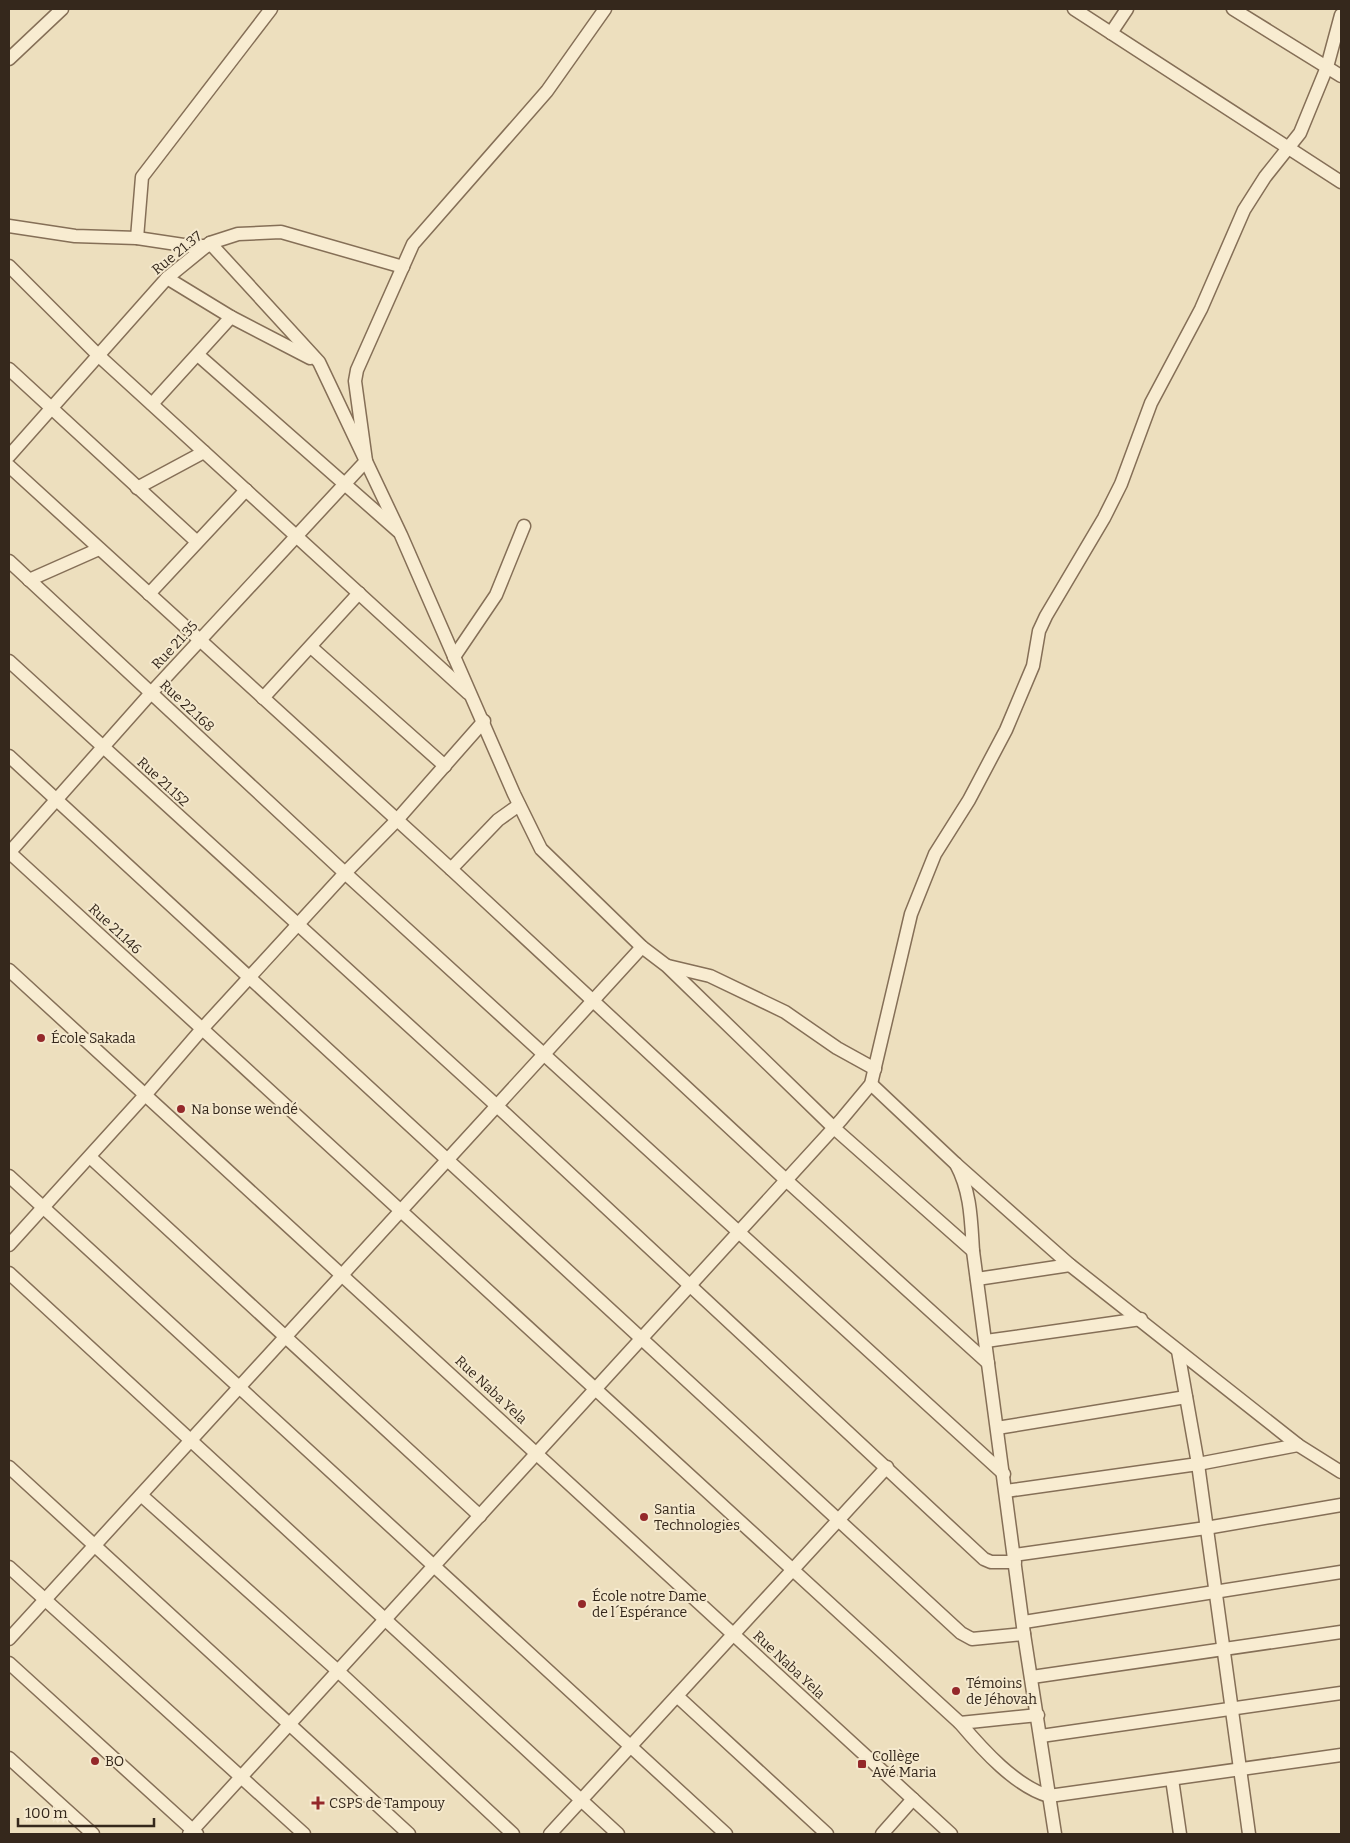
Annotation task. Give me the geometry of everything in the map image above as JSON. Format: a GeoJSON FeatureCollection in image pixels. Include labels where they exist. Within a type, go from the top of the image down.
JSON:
{"type":"FeatureCollection","features":[{"type":"Feature","properties":{"kind":"street"},"geometry":{"type":"LineString","coordinates":[[9,58],[62,9]]}},
{"type":"Feature","properties":{"kind":"street"},"geometry":{"type":"LineString","coordinates":[[137,238],[142,177],[271,9]]}},
{"type":"Feature","properties":{"kind":"street"},"geometry":{"type":"LineString","coordinates":[[366,461],[356,381],[357,370],[413,244],[547,91],[605,9]]}},
{"type":"Feature","properties":{"kind":"street"},"geometry":{"type":"LineString","coordinates":[[1074,9],[1341,182]]}},
{"type":"Feature","properties":{"kind":"street"},"geometry":{"type":"LineString","coordinates":[[1111,33],[1127,9]]}},
{"type":"Feature","properties":{"kind":"street"},"geometry":{"type":"LineString","coordinates":[[1233,9],[1246,13],[1341,76]]}},
{"type":"Feature","properties":{"kind":"street"},"geometry":{"type":"LineString","coordinates":[[9,1663],[193,1833],[288,1725],[834,1128],[871,1084],[911,914],[935,854],[990,763],[1033,666],[1039,631],[1056,595],[1074,570],[1121,484],[1151,403],[1201,309],[1244,210],[1265,177],[1300,132],[1327,67],[1341,15]]}},
{"type":"Feature","properties":{"kind":"street"},"geometry":{"type":"LineString","coordinates":[[9,226],[75,236],[137,238],[190,246],[209,244],[319,362],[401,535],[519,804],[541,849],[642,947],[667,966],[834,1128],[973,1251]]}},
{"type":"Feature","properties":{"kind":"street","name":"Rue 21.37"},"geometry":{"type":"LineString","coordinates":[[9,456],[167,278],[209,244],[238,234],[281,232],[403,267]]}},
{"type":"Feature","properties":{"kind":"street"},"geometry":{"type":"LineString","coordinates":[[9,266],[99,356],[472,696]]}},
{"type":"Feature","properties":{"kind":"street"},"geometry":{"type":"LineString","coordinates":[[167,278],[231,317],[319,362]]}},
{"type":"Feature","properties":{"kind":"street"},"geometry":{"type":"LineString","coordinates":[[152,404],[231,317]]}},
{"type":"Feature","properties":{"kind":"street"},"geometry":{"type":"LineString","coordinates":[[198,354],[401,535]]}},
{"type":"Feature","properties":{"kind":"street"},"geometry":{"type":"LineString","coordinates":[[9,369],[196,541]]}},
{"type":"Feature","properties":{"kind":"street"},"geometry":{"type":"LineString","coordinates":[[137,488],[204,452]]}},
{"type":"Feature","properties":{"kind":"street","name":"Rue 21.35"},"geometry":{"type":"LineString","coordinates":[[9,852],[104,748],[151,693],[366,461]]}},
{"type":"Feature","properties":{"kind":"street"},"geometry":{"type":"LineString","coordinates":[[9,466],[396,821],[451,869],[786,1180],[988,1363]]}},
{"type":"Feature","properties":{"kind":"street"},"geometry":{"type":"LineString","coordinates":[[149,594],[196,541],[246,490]]}},
{"type":"Feature","properties":{"kind":"street"},"geometry":{"type":"LineString","coordinates":[[454,657],[496,595],[524,526]]}},
{"type":"Feature","properties":{"kind":"street"},"geometry":{"type":"LineString","coordinates":[[29,580],[99,549]]}},
{"type":"Feature","properties":{"kind":"street","name":"Rue 22.168"},"geometry":{"type":"LineString","coordinates":[[9,561],[345,873],[1004,1474]]}},
{"type":"Feature","properties":{"kind":"street"},"geometry":{"type":"LineString","coordinates":[[263,698],[359,593]]}},
{"type":"Feature","properties":{"kind":"street"},"geometry":{"type":"LineString","coordinates":[[311,647],[445,766]]}},
{"type":"Feature","properties":{"kind":"street","name":"Rue 21.152"},"geometry":{"type":"LineString","coordinates":[[9,661],[297,926],[497,1106],[984,1559],[991,1562],[1341,1505]]}},
{"type":"Feature","properties":{"kind":"street"},"geometry":{"type":"LineString","coordinates":[[9,1245],[90,1157],[202,1029],[345,873],[396,821],[484,721]]}},
{"type":"Feature","properties":{"kind":"street"},"geometry":{"type":"LineString","coordinates":[[9,756],[967,1638],[980,1639],[1024,1628],[1215,1592],[1341,1572]]}},
{"type":"Feature","properties":{"kind":"street"},"geometry":{"type":"LineString","coordinates":[[451,869],[498,820],[519,804]]}},
{"type":"Feature","properties":{"kind":"street","name":"Rue 21.146"},"geometry":{"type":"LineString","coordinates":[[9,852],[960,1723],[978,1745],[1026,1786],[1049,1796]]}},
{"type":"Feature","properties":{"kind":"street"},"geometry":{"type":"LineString","coordinates":[[9,1639],[642,947]]}},
{"type":"Feature","properties":{"kind":"street"},"geometry":{"type":"LineString","coordinates":[[667,966],[710,976],[785,1012],[837,1048],[874,1069]]}},
{"type":"Feature","properties":{"kind":"street","name":"Rue Naba Yela"},"geometry":{"type":"LineString","coordinates":[[9,970],[343,1274],[951,1834]]}},
{"type":"Feature","properties":{"kind":"street"},"geometry":{"type":"LineString","coordinates":[[871,1084],[956,1164],[1070,1265],[1141,1319],[1178,1351],[1298,1445],[1341,1472]]}},
{"type":"Feature","properties":{"kind":"street"},"geometry":{"type":"LineString","coordinates":[[90,1157],[480,1516]]}},
{"type":"Feature","properties":{"kind":"street"},"geometry":{"type":"LineString","coordinates":[[956,1164],[965,1182],[1014,1558],[1055,1834]]}},
{"type":"Feature","properties":{"kind":"street"},"geometry":{"type":"LineString","coordinates":[[9,1176],[726,1834]]}},
{"type":"Feature","properties":{"kind":"street"},"geometry":{"type":"LineString","coordinates":[[977,1279],[1070,1265]]}},
{"type":"Feature","properties":{"kind":"street"},"geometry":{"type":"LineString","coordinates":[[9,1273],[618,1834]]}},
{"type":"Feature","properties":{"kind":"street"},"geometry":{"type":"LineString","coordinates":[[986,1341],[1141,1319]]}},
{"type":"Feature","properties":{"kind":"street"},"geometry":{"type":"LineString","coordinates":[[1178,1351],[1198,1464],[1248,1834]]}},
{"type":"Feature","properties":{"kind":"street"},"geometry":{"type":"LineString","coordinates":[[997,1428],[1186,1397]]}},
{"type":"Feature","properties":{"kind":"street"},"geometry":{"type":"LineString","coordinates":[[1006,1491],[1198,1464],[1298,1445]]}},
{"type":"Feature","properties":{"kind":"street"},"geometry":{"type":"LineString","coordinates":[[9,1467],[409,1834]]}},
{"type":"Feature","properties":{"kind":"street"},"geometry":{"type":"LineString","coordinates":[[550,1834],[887,1467]]}},
{"type":"Feature","properties":{"kind":"street"},"geometry":{"type":"LineString","coordinates":[[141,1495],[338,1671],[514,1834]]}},
{"type":"Feature","properties":{"kind":"street"},"geometry":{"type":"LineString","coordinates":[[9,1567],[304,1834]]}},
{"type":"Feature","properties":{"kind":"street"},"geometry":{"type":"LineString","coordinates":[[1032,1677],[1341,1632]]}},
{"type":"Feature","properties":{"kind":"street"},"geometry":{"type":"LineString","coordinates":[[1041,1736],[1341,1692]]}},
{"type":"Feature","properties":{"kind":"street"},"geometry":{"type":"LineString","coordinates":[[677,1696],[827,1834]]}},
{"type":"Feature","properties":{"kind":"street"},"geometry":{"type":"LineString","coordinates":[[960,1723],[1038,1715]]}},
{"type":"Feature","properties":{"kind":"street"},"geometry":{"type":"LineString","coordinates":[[1049,1796],[1341,1755]]}},
{"type":"Feature","properties":{"kind":"street"},"geometry":{"type":"LineString","coordinates":[[9,1758],[93,1834]]}},
{"type":"Feature","properties":{"kind":"street"},"geometry":{"type":"LineString","coordinates":[[1172,1779],[1180,1834]]}},
{"type":"Feature","properties":{"kind":"street"},"geometry":{"type":"LineString","coordinates":[[882,1834],[913,1799]]}},
{"type":"Feature","properties":{"kind":"place","name":"École Sakada"},"geometry":{"type":"Point","coordinates":[41,1038]}},
{"type":"Feature","properties":{"kind":"place","name":"Na bonse wendé"},"geometry":{"type":"Point","coordinates":[181,1109]}},
{"type":"Feature","properties":{"kind":"place","name":"Santia Technologies"},"geometry":{"type":"Point","coordinates":[644,1517]}},
{"type":"Feature","properties":{"kind":"place","name":"École notre Dame de l´Espérance"},"geometry":{"type":"Point","coordinates":[582,1604]}},
{"type":"Feature","properties":{"kind":"place","name":"Témoins de Jéhovah"},"geometry":{"type":"Point","coordinates":[956,1691]}},
{"type":"Feature","properties":{"kind":"place","name":"BO"},"geometry":{"type":"Point","coordinates":[95,1761]}},
{"type":"Feature","properties":{"kind":"place","name":"Collège Avé Maria"},"geometry":{"type":"Point","coordinates":[862,1764]}},
{"type":"Feature","properties":{"kind":"place","name":"CSPS de Tampouy"},"geometry":{"type":"Point","coordinates":[318,1803]}}]}
